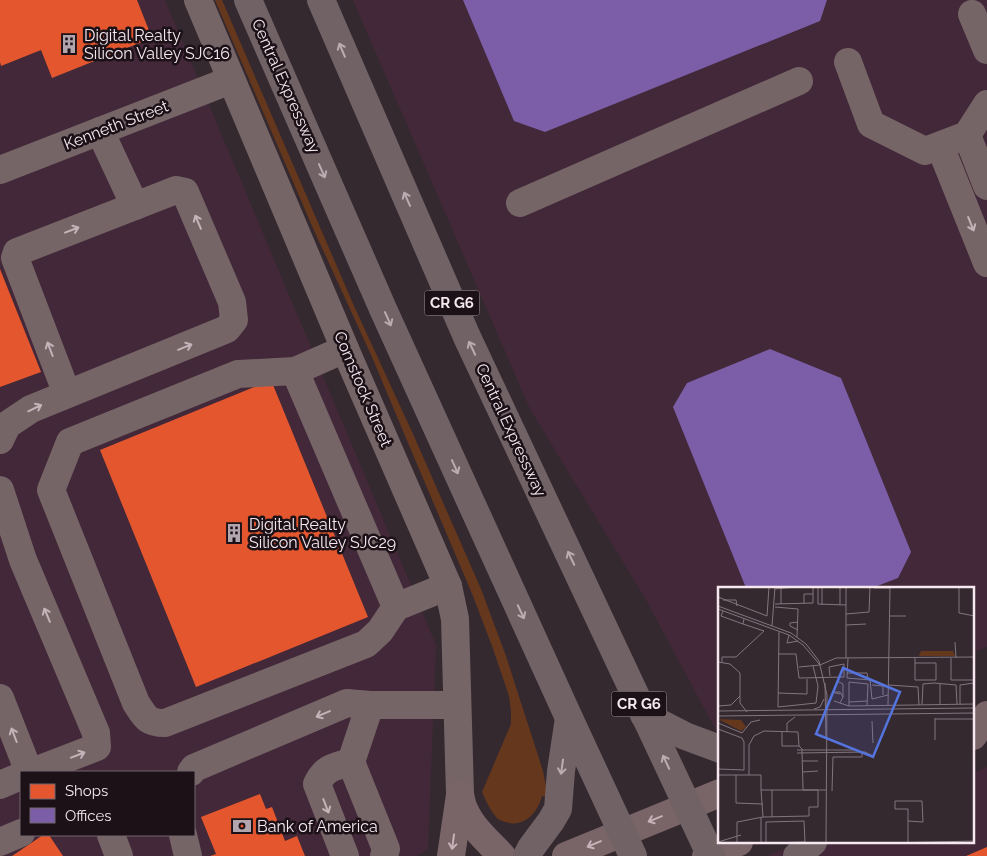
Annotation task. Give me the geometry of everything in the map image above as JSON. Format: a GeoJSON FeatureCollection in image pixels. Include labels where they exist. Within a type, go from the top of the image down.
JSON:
{"type":"FeatureCollection","features":[{"type":"Feature","properties":{"kind":"highway","name":"Central Expressway"},"geometry":{"type":"LineString","coordinates":[[248,0],[383,309],[628,844]]}},
{"type":"Feature","properties":{"kind":"highway","name":"Central Expressway"},"geometry":{"type":"LineString","coordinates":[[321,0],[468,338],[709,856]]}},
{"type":"Feature","properties":{"kind":"highway"},"geometry":{"type":"LineString","coordinates":[[644,715],[685,736],[718,748]]}},
{"type":"Feature","properties":{"kind":"highway"},"geometry":{"type":"LineString","coordinates":[[527,856],[558,809],[561,771],[569,718]]}},
{"type":"Feature","properties":{"kind":"highway"},"geometry":{"type":"LineString","coordinates":[[797,856],[811,844]]}},
{"type":"Feature","properties":{"kind":"main road"},"geometry":{"type":"LineString","coordinates":[[974,707],[987,709]]}},
{"type":"Feature","properties":{"kind":"main road"},"geometry":{"type":"LineString","coordinates":[[974,734],[987,715]]}},
{"type":"Feature","properties":{"kind":"main road"},"geometry":{"type":"LineString","coordinates":[[566,856],[628,844],[687,806],[718,793]]}},
{"type":"Feature","properties":{"kind":"main road"},"geometry":{"type":"LineString","coordinates":[[451,856],[460,794]]}},
{"type":"Feature","properties":{"kind":"main road"},"geometry":{"type":"LineString","coordinates":[[460,794],[463,809],[478,832],[502,856]]}},
{"type":"Feature","properties":{"kind":"main road"},"geometry":{"type":"LineString","coordinates":[[709,856],[736,844]]}},
{"type":"Feature","properties":{"kind":"street","name":"Comstock Street"},"geometry":{"type":"LineString","coordinates":[[198,0],[448,586],[455,619],[460,794]]}},
{"type":"Feature","properties":{"kind":"street"},"geometry":{"type":"LineString","coordinates":[[972,14],[987,50]]}},
{"type":"Feature","properties":{"kind":"street"},"geometry":{"type":"LineString","coordinates":[[848,62],[871,124],[925,151],[967,136],[987,104]]}},
{"type":"Feature","properties":{"kind":"street","name":"Kenneth Street"},"geometry":{"type":"LineString","coordinates":[[0,170],[231,80]]}},
{"type":"Feature","properties":{"kind":"street"},"geometry":{"type":"LineString","coordinates":[[520,203],[799,81]]}},
{"type":"Feature","properties":{"kind":"street"},"geometry":{"type":"LineString","coordinates":[[100,131],[135,206]]}},
{"type":"Feature","properties":{"kind":"street"},"geometry":{"type":"LineString","coordinates":[[956,185],[985,177],[967,136]]}},
{"type":"Feature","properties":{"kind":"street"},"geometry":{"type":"LineString","coordinates":[[940,146],[987,263]]}},
{"type":"Feature","properties":{"kind":"street"},"geometry":{"type":"LineString","coordinates":[[0,440],[7,425],[31,409],[228,329],[234,320],[232,302],[185,192],[176,190],[17,252],[15,258],[67,394]]}},
{"type":"Feature","properties":{"kind":"street"},"geometry":{"type":"LineString","coordinates":[[345,348],[295,371],[238,374],[70,442],[51,490],[136,704],[147,719],[156,723],[165,723],[366,644],[380,631],[396,607],[448,586]]}},
{"type":"Feature","properties":{"kind":"street"},"geometry":{"type":"LineString","coordinates":[[295,371],[396,607]]}},
{"type":"Feature","properties":{"kind":"street"},"geometry":{"type":"LineString","coordinates":[[0,490],[23,560],[96,733],[97,747],[33,771]]}},
{"type":"Feature","properties":{"kind":"street"},"geometry":{"type":"LineString","coordinates":[[0,698],[30,771]]}},
{"type":"Feature","properties":{"kind":"street"},"geometry":{"type":"LineString","coordinates":[[192,771],[194,768],[348,703],[456,706]]}},
{"type":"Feature","properties":{"kind":"street"},"geometry":{"type":"LineString","coordinates":[[370,705],[351,762],[386,849],[384,856]]}},
{"type":"Feature","properties":{"kind":"street"},"geometry":{"type":"LineString","coordinates":[[346,856],[317,784],[322,774],[329,769],[351,762]]}},
{"type":"Feature","properties":{"kind":"street"},"geometry":{"type":"LineString","coordinates":[[0,785],[20,776]]}},
{"type":"Feature","properties":{"kind":"street"},"geometry":{"type":"LineString","coordinates":[[0,842],[20,833]]}},
{"type":"Feature","properties":{"kind":"street"},"geometry":{"type":"LineString","coordinates":[[111,836],[119,856]]}},
{"type":"Feature","properties":{"kind":"street"},"geometry":{"type":"LineString","coordinates":[[183,836],[188,856]]}},
{"type":"Feature","properties":{"kind":"shaded area"},"geometry":{"type":"Polygon","coordinates":[[[0,0],[165,0],[436,645],[428,849],[417,856],[0,856],[0,0]]]}},
{"type":"Feature","properties":{"kind":"shaded area"},"geometry":{"type":"Polygon","coordinates":[[[215,0],[222,0],[354,306],[481,589],[506,656],[543,771],[548,797],[542,796],[535,812],[521,822],[509,823],[498,819],[482,792],[511,724],[509,696],[492,646],[473,596],[372,357],[312,226],[215,0]]]}},
{"type":"Feature","properties":{"kind":"shaded area"},"geometry":{"type":"Polygon","coordinates":[[[353,0],[987,0],[987,647],[974,652],[974,587],[718,587],[718,734],[645,598],[530,409],[353,0]]]}},
{"type":"Feature","properties":{"kind":"shaded area"},"geometry":{"type":"Polygon","coordinates":[[[987,767],[987,856],[767,856],[796,844],[974,844],[974,773],[987,767]]]}},
{"type":"Feature","properties":{"kind":"building: Shops","name":"Digital Realty Silicon Valley SJC16"},"geometry":{"type":"Polygon","coordinates":[[[0,0],[137,0],[152,38],[52,78],[41,50],[1,66],[0,0]]]}},
{"type":"Feature","properties":{"kind":"building: Shops"},"geometry":{"type":"Polygon","coordinates":[[[0,269],[41,372],[0,387],[0,269]]]}},
{"type":"Feature","properties":{"kind":"building: Shops","name":"Digital Realty Silicon Valley SJC29"},"geometry":{"type":"Polygon","coordinates":[[[271,380],[368,617],[196,687],[100,450],[271,380]]]}},
{"type":"Feature","properties":{"kind":"building: Shops","name":"Bank of America"},"geometry":{"type":"Polygon","coordinates":[[[260,794],[266,809],[272,807],[285,841],[297,836],[305,856],[210,856],[216,854],[201,817],[260,794]]]}},
{"type":"Feature","properties":{"kind":"building: Shops"},"geometry":{"type":"Polygon","coordinates":[[[42,836],[50,836],[63,856],[12,856],[42,836]]]}},
{"type":"Feature","properties":{"kind":"building: Shops"},"geometry":{"type":"Polygon","coordinates":[[[987,847],[987,856],[966,856],[987,847]]]}},
{"type":"Feature","properties":{"kind":"building: Offices"},"geometry":{"type":"Polygon","coordinates":[[[463,0],[827,0],[820,21],[545,132],[514,121],[463,0]]]}},
{"type":"Feature","properties":{"kind":"building: Offices"},"geometry":{"type":"Polygon","coordinates":[[[770,349],[841,378],[911,552],[898,578],[875,587],[746,587],[673,407],[687,383],[770,349]]]}},
{"type":"Feature","properties":{"kind":"place","name":"Digital Realty Silicon Valley SJC16"},"geometry":{"type":"Point","coordinates":[69,44]}},
{"type":"Feature","properties":{"kind":"place","name":"Digital Realty Silicon Valley SJC29"},"geometry":{"type":"Point","coordinates":[234,533]}},
{"type":"Feature","properties":{"kind":"place","name":"Bank of America"},"geometry":{"type":"Point","coordinates":[242,826]}}]}
